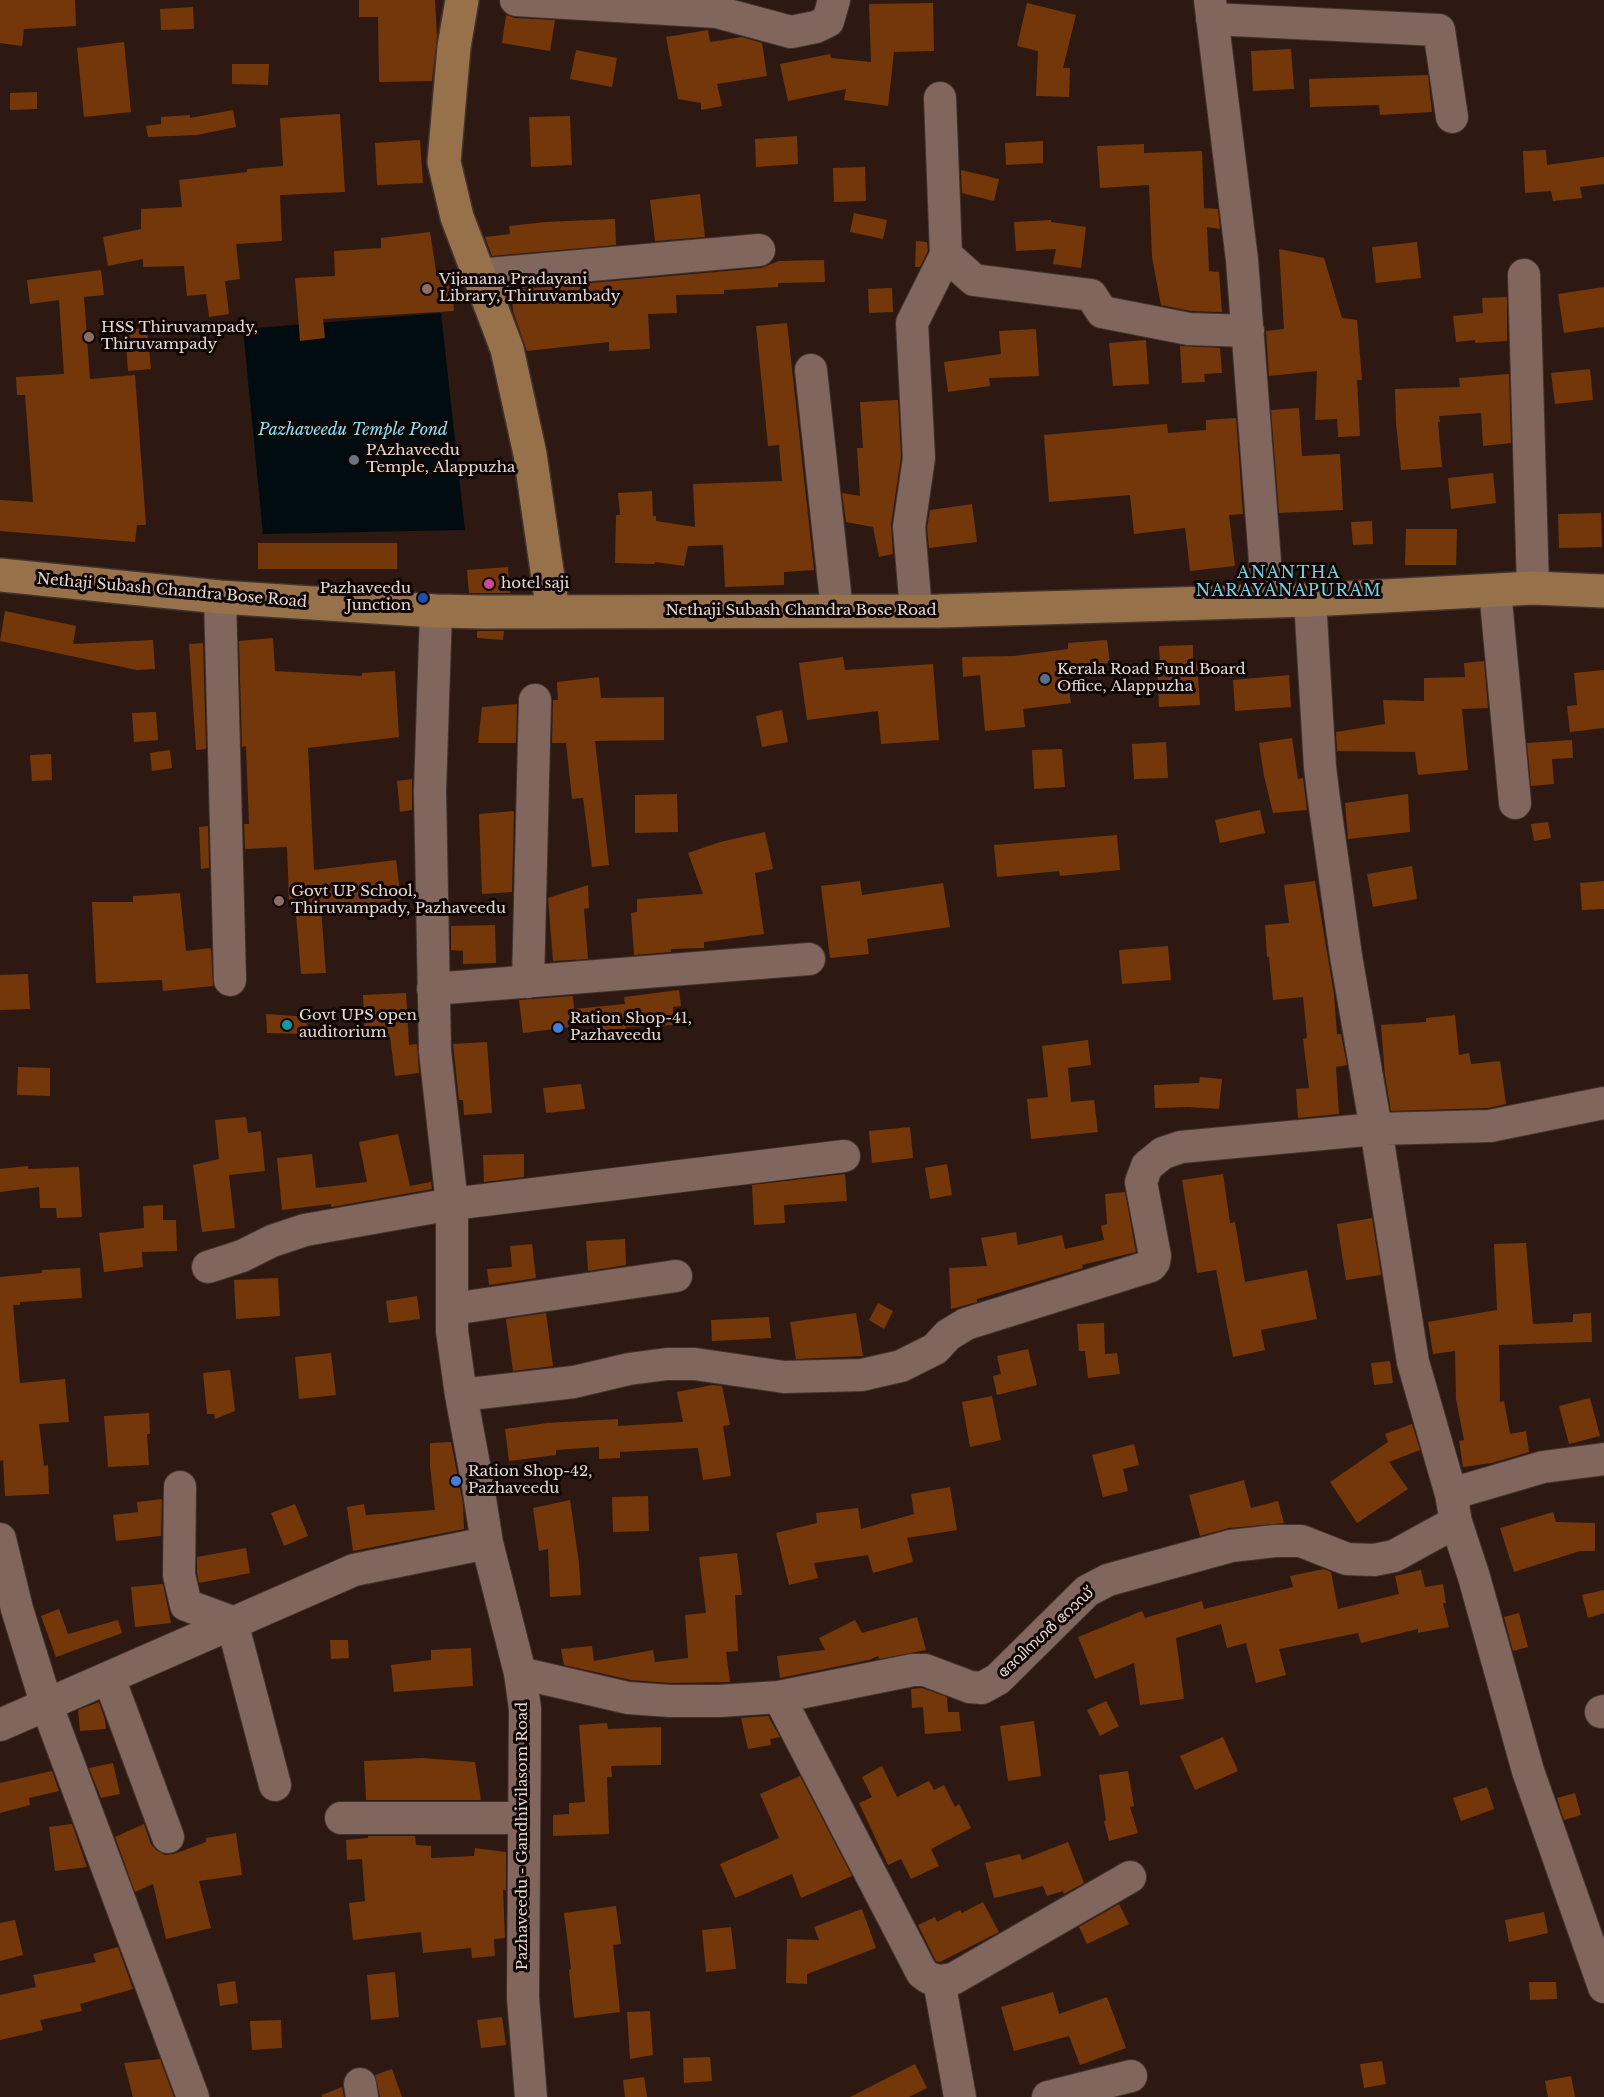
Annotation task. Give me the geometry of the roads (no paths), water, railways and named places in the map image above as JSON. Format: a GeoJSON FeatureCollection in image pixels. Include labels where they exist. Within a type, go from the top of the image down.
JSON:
{"type":"FeatureCollection","features":[{"type":"Feature","properties":{"kind":"main road"},"geometry":{"type":"LineString","coordinates":[[462,0],[454,47],[444,162],[457,218],[507,349],[530,454],[553,612]]}},
{"type":"Feature","properties":{"kind":"main road","name":"Nethaji Subash Chandra Bose Road"},"geometry":{"type":"LineString","coordinates":[[0,575],[220,597],[436,611],[916,611],[1268,602],[1533,588],[1604,591]]}},
{"type":"Feature","properties":{"kind":"street"},"geometry":{"type":"LineString","coordinates":[[516,0],[717,12],[791,32],[816,27],[828,21],[834,0]]}},
{"type":"Feature","properties":{"kind":"street"},"geometry":{"type":"LineString","coordinates":[[1268,602],[1242,260],[1211,9],[1439,30],[1452,117]]}},
{"type":"Feature","properties":{"kind":"street"},"geometry":{"type":"LineString","coordinates":[[916,611],[909,527],[919,458],[912,323],[946,255],[940,98]]}},
{"type":"Feature","properties":{"kind":"street"},"geometry":{"type":"LineString","coordinates":[[478,275],[759,250]]}},
{"type":"Feature","properties":{"kind":"street"},"geometry":{"type":"LineString","coordinates":[[946,255],[974,280],[1091,295],[1102,312],[1189,329],[1248,331]]}},
{"type":"Feature","properties":{"kind":"street"},"geometry":{"type":"LineString","coordinates":[[1524,275],[1533,588]]}},
{"type":"Feature","properties":{"kind":"street"},"geometry":{"type":"LineString","coordinates":[[811,370],[837,611]]}},
{"type":"Feature","properties":{"kind":"street"},"geometry":{"type":"LineString","coordinates":[[1495,590],[1515,803]]}},
{"type":"Feature","properties":{"kind":"street"},"geometry":{"type":"LineString","coordinates":[[220,597],[230,980]]}},
{"type":"Feature","properties":{"kind":"street"},"geometry":{"type":"LineString","coordinates":[[1310,600],[1320,767],[1346,956],[1413,1362],[1528,1771],[1604,1987]]}},
{"type":"Feature","properties":{"kind":"street","name":"Pazhaveedu - Gandhivilasom Road"},"geometry":{"type":"LineString","coordinates":[[436,611],[430,791],[435,1051],[452,1204],[452,1331],[487,1543],[520,1673],[525,1709],[523,1998],[531,2097]]}},
{"type":"Feature","properties":{"kind":"street"},"geometry":{"type":"LineString","coordinates":[[528,982],[535,700]]}},
{"type":"Feature","properties":{"kind":"street"},"geometry":{"type":"LineString","coordinates":[[434,989],[809,959]]}},
{"type":"Feature","properties":{"kind":"street"},"geometry":{"type":"LineString","coordinates":[[461,1395],[574,1382],[629,1369],[667,1364],[695,1364],[784,1377],[862,1375],[901,1366],[935,1349],[948,1335],[966,1324],[1151,1266],[1155,1256],[1141,1182],[1147,1166],[1164,1153],[1181,1147],[1376,1129],[1490,1126],[1604,1103]]}},
{"type":"Feature","properties":{"kind":"street"},"geometry":{"type":"LineString","coordinates":[[208,1267],[242,1256],[272,1241],[305,1230],[452,1204],[844,1156]]}},
{"type":"Feature","properties":{"kind":"street"},"geometry":{"type":"LineString","coordinates":[[452,1309],[676,1275]]}},
{"type":"Feature","properties":{"kind":"street"},"geometry":{"type":"LineString","coordinates":[[1454,1508],[1544,1467],[1604,1459]]}},
{"type":"Feature","properties":{"kind":"street"},"geometry":{"type":"LineString","coordinates":[[180,1487],[179,1575],[186,1605],[232,1622]]}},
{"type":"Feature","properties":{"kind":"street","name":"ദേവിനഗർ റോഡ്"},"geometry":{"type":"LineString","coordinates":[[520,1673],[628,1698],[680,1701],[779,1697],[913,1670],[924,1670],[970,1687],[982,1688],[998,1679],[1087,1591],[1108,1580],[1231,1546],[1275,1541],[1301,1541],[1347,1559],[1374,1560],[1394,1556],[1454,1508]]}},
{"type":"Feature","properties":{"kind":"street"},"geometry":{"type":"LineString","coordinates":[[0,1539],[17,1609],[47,1706],[193,2097]]}},
{"type":"Feature","properties":{"kind":"street"},"geometry":{"type":"LineString","coordinates":[[0,1725],[354,1570],[487,1543]]}},
{"type":"Feature","properties":{"kind":"street"},"geometry":{"type":"LineString","coordinates":[[232,1622],[275,1785]]}},
{"type":"Feature","properties":{"kind":"street"},"geometry":{"type":"LineString","coordinates":[[109,1678],[168,1837]]}},
{"type":"Feature","properties":{"kind":"street"},"geometry":{"type":"LineString","coordinates":[[779,1697],[922,1972],[929,1978],[939,1981],[953,1979],[1130,1877]]}},
{"type":"Feature","properties":{"kind":"street"},"geometry":{"type":"LineString","coordinates":[[341,1818],[523,1818]]}},
{"type":"Feature","properties":{"kind":"street"},"geometry":{"type":"LineString","coordinates":[[939,1981],[960,2097]]}},
{"type":"Feature","properties":{"kind":"street"},"geometry":{"type":"LineString","coordinates":[[1048,2097],[1131,2076]]}},
{"type":"Feature","properties":{"kind":"water","name":"Pazhaveedu Temple Pond"},"geometry":{"type":"Polygon","coordinates":[[[441,313],[465,530],[263,534],[243,329],[441,313]]]}},
{"type":"Feature","properties":{"kind":"place","name":"Vijanana Pradayani Library, Thiruvambady"},"geometry":{"type":"Point","coordinates":[427,289]}},
{"type":"Feature","properties":{"kind":"place","name":"HSS Thiruvampady, Thiruvampady"},"geometry":{"type":"Point","coordinates":[89,337]}},
{"type":"Feature","properties":{"kind":"place","name":"PAzhaveedu Temple, Alappuzha"},"geometry":{"type":"Point","coordinates":[354,460]}},
{"type":"Feature","properties":{"kind":"place","name":"hotel saji"},"geometry":{"type":"Point","coordinates":[489,584]}},
{"type":"Feature","properties":{"kind":"place","name":"Pazhaveedu Junction"},"geometry":{"type":"Point","coordinates":[423,598]}},
{"type":"Feature","properties":{"kind":"place","name":"Kerala Road Fund Board Office, Alappuzha"},"geometry":{"type":"Point","coordinates":[1045,679]}},
{"type":"Feature","properties":{"kind":"place","name":"Govt UP School, Thiruvampady, Pazhaveedu"},"geometry":{"type":"Point","coordinates":[279,901]}},
{"type":"Feature","properties":{"kind":"place","name":"Govt UPS open auditorium"},"geometry":{"type":"Point","coordinates":[287,1025]}},
{"type":"Feature","properties":{"kind":"place","name":"Ration Shop-41, Pazhaveedu"},"geometry":{"type":"Point","coordinates":[558,1028]}},
{"type":"Feature","properties":{"kind":"place","name":"Ration Shop-42, Pazhaveedu"},"geometry":{"type":"Point","coordinates":[456,1481]}},
{"type":"Feature","properties":{"kind":"district","name":"ANANTHA NARAYANAPURAM"},"geometry":{"type":"Point","coordinates":[1289,582]}}]}
